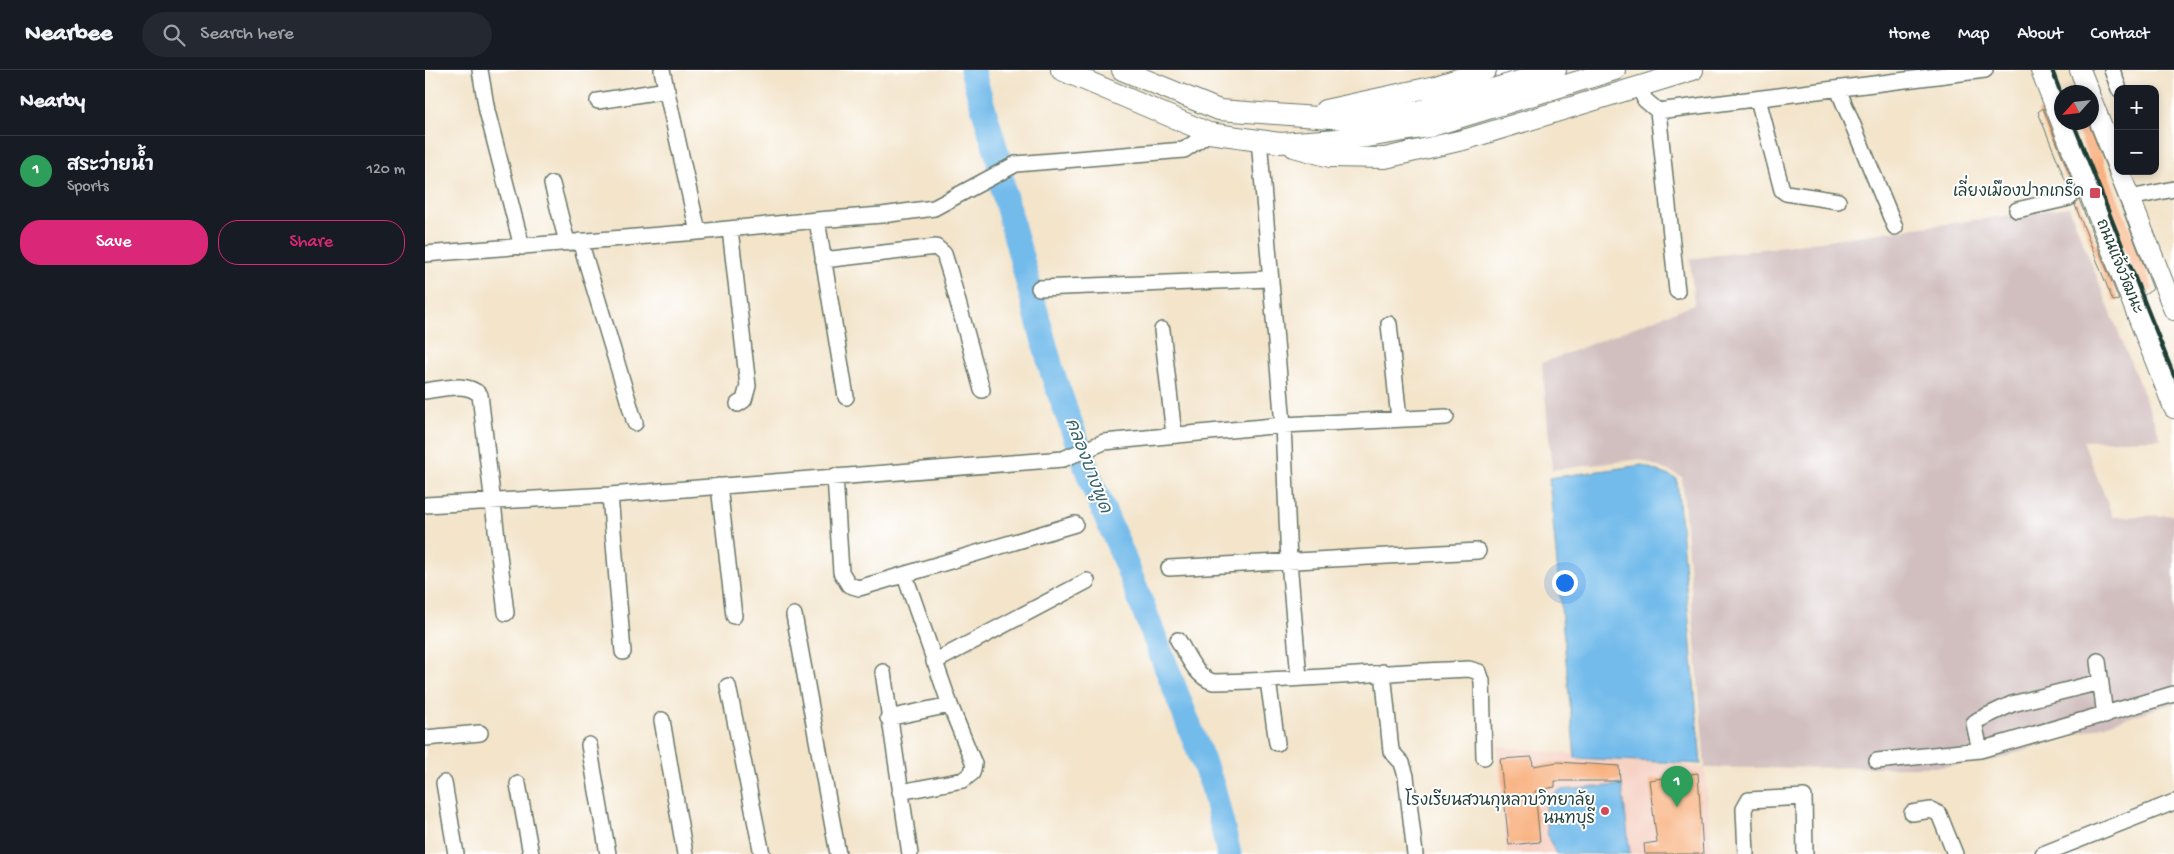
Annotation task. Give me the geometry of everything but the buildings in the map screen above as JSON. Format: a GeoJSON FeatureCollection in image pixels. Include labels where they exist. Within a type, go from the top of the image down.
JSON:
{"type":"FeatureCollection","features":[{"type":"Feature","properties":{"kind":"main road"},"geometry":{"type":"LineString","coordinates":[[1061,70],[1209,133],[1280,143],[1330,157],[1385,158],[1467,139],[1693,70]]}},
{"type":"Feature","properties":{"kind":"main road"},"geometry":{"type":"LineString","coordinates":[[1122,70],[1219,110],[1359,120],[1418,111],[1556,70]]}},
{"type":"Feature","properties":{"kind":"main road"},"geometry":{"type":"LineString","coordinates":[[1295,116],[1436,86],[1486,70]]}},
{"type":"Feature","properties":{"kind":"main road"},"geometry":{"type":"LineString","coordinates":[[1280,143],[1367,137],[1429,126],[1615,70]]}},
{"type":"Feature","properties":{"kind":"main road","name":"ถนนแจ้งวัฒนะ"},"geometry":{"type":"LineString","coordinates":[[2041,70],[2174,408]]}},
{"type":"Feature","properties":{"kind":"main road"},"geometry":{"type":"LineString","coordinates":[[2080,70],[2086,85]]}},
{"type":"Feature","properties":{"kind":"main road"},"geometry":{"type":"LineString","coordinates":[[2099,119],[2114,157]]}},
{"type":"Feature","properties":{"kind":"main road"},"geometry":{"type":"LineString","coordinates":[[2121,175],[2174,310]]}},
{"type":"Feature","properties":{"kind":"street"},"geometry":{"type":"LineString","coordinates":[[480,70],[487,111],[522,247]]}},
{"type":"Feature","properties":{"kind":"street"},"geometry":{"type":"LineString","coordinates":[[662,70],[698,232]]}},
{"type":"Feature","properties":{"kind":"street"},"geometry":{"type":"LineString","coordinates":[[1657,111],[1985,70]]}},
{"type":"Feature","properties":{"kind":"street"},"geometry":{"type":"LineString","coordinates":[[2112,70],[2118,85]]}},
{"type":"Feature","properties":{"kind":"street"},"geometry":{"type":"LineString","coordinates":[[1639,86],[1645,100],[1657,111],[1677,291]]}},
{"type":"Feature","properties":{"kind":"street"},"geometry":{"type":"LineString","coordinates":[[1838,88],[1895,227]]}},
{"type":"Feature","properties":{"kind":"street"},"geometry":{"type":"LineString","coordinates":[[598,101],[667,90]]}},
{"type":"Feature","properties":{"kind":"street"},"geometry":{"type":"LineString","coordinates":[[1758,99],[1782,190],[1786,193],[1838,200]]}},
{"type":"Feature","properties":{"kind":"street"},"geometry":{"type":"LineString","coordinates":[[425,254],[698,232],[882,215],[934,208],[986,178],[1016,164],[1185,150],[1209,133]]}},
{"type":"Feature","properties":{"kind":"street"},"geometry":{"type":"LineString","coordinates":[[1259,139],[1269,279],[1283,425],[1289,560],[1299,678]]}},
{"type":"Feature","properties":{"kind":"street"},"geometry":{"type":"LineString","coordinates":[[551,184],[574,242],[635,423]]}},
{"type":"Feature","properties":{"kind":"street"},"geometry":{"type":"LineString","coordinates":[[2130,198],[2174,189]]}},
{"type":"Feature","properties":{"kind":"street"},"geometry":{"type":"LineString","coordinates":[[2017,210],[2069,198]]}},
{"type":"Feature","properties":{"kind":"street"},"geometry":{"type":"LineString","coordinates":[[817,220],[846,397]]}},
{"type":"Feature","properties":{"kind":"street"},"geometry":{"type":"LineString","coordinates":[[730,229],[748,386],[745,400],[738,404]]}},
{"type":"Feature","properties":{"kind":"street"},"geometry":{"type":"LineString","coordinates":[[823,260],[936,247],[944,254],[982,390]]}},
{"type":"Feature","properties":{"kind":"street"},"geometry":{"type":"LineString","coordinates":[[1039,288],[1269,279]]}},
{"type":"Feature","properties":{"kind":"street"},"geometry":{"type":"LineString","coordinates":[[1389,324],[1399,419]]}},
{"type":"Feature","properties":{"kind":"street"},"geometry":{"type":"LineString","coordinates":[[1162,330],[1174,435]]}},
{"type":"Feature","properties":{"kind":"street"},"geometry":{"type":"LineString","coordinates":[[425,391],[467,387],[475,390],[480,395],[506,612]]}},
{"type":"Feature","properties":{"kind":"street"},"geometry":{"type":"LineString","coordinates":[[425,505],[610,495],[1063,459],[1104,442],[1283,425],[1446,416]]}},
{"type":"Feature","properties":{"kind":"street"},"geometry":{"type":"LineString","coordinates":[[835,476],[841,572],[849,585],[859,588],[905,576],[1075,524]]}},
{"type":"Feature","properties":{"kind":"street"},"geometry":{"type":"LineString","coordinates":[[719,486],[734,616]]}},
{"type":"Feature","properties":{"kind":"street"},"geometry":{"type":"LineString","coordinates":[[610,495],[623,652]]}},
{"type":"Feature","properties":{"kind":"street"},"geometry":{"type":"LineString","coordinates":[[1169,568],[1478,551]]}},
{"type":"Feature","properties":{"kind":"street"},"geometry":{"type":"LineString","coordinates":[[900,792],[963,780],[972,774],[974,764],[950,705],[905,576]]}},
{"type":"Feature","properties":{"kind":"street"},"geometry":{"type":"LineString","coordinates":[[935,662],[1087,581]]}},
{"type":"Feature","properties":{"kind":"street"},"geometry":{"type":"LineString","coordinates":[[794,615],[837,854]]}},
{"type":"Feature","properties":{"kind":"street"},"geometry":{"type":"LineString","coordinates":[[1178,640],[1197,672],[1205,679],[1213,682],[1268,681],[1383,672],[1469,669],[1479,672],[1482,681],[1484,757]]}},
{"type":"Feature","properties":{"kind":"street"},"geometry":{"type":"LineString","coordinates":[[2098,661],[2105,716]]}},
{"type":"Feature","properties":{"kind":"street"},"geometry":{"type":"LineString","coordinates":[[883,672],[910,854]]}},
{"type":"Feature","properties":{"kind":"street"},"geometry":{"type":"LineString","coordinates":[[1383,672],[1391,751],[1402,763],[1406,776],[1415,854]]}},
{"type":"Feature","properties":{"kind":"street"},"geometry":{"type":"LineString","coordinates":[[1268,681],[1277,743]]}},
{"type":"Feature","properties":{"kind":"street"},"geometry":{"type":"LineString","coordinates":[[1980,750],[1974,728],[1974,723],[1978,720],[2012,704],[2100,682]]}},
{"type":"Feature","properties":{"kind":"street"},"geometry":{"type":"LineString","coordinates":[[728,686],[762,854]]}},
{"type":"Feature","properties":{"kind":"street"},"geometry":{"type":"LineString","coordinates":[[1877,761],[1980,750],[2105,716],[2174,694]]}},
{"type":"Feature","properties":{"kind":"street"},"geometry":{"type":"LineString","coordinates":[[889,718],[950,705]]}},
{"type":"Feature","properties":{"kind":"street"},"geometry":{"type":"LineString","coordinates":[[662,720],[685,854]]}},
{"type":"Feature","properties":{"kind":"street"},"geometry":{"type":"LineString","coordinates":[[425,738],[479,733]]}},
{"type":"Feature","properties":{"kind":"street"},"geometry":{"type":"LineString","coordinates":[[589,745],[608,854]]}},
{"type":"Feature","properties":{"kind":"street"},"geometry":{"type":"LineString","coordinates":[[444,783],[456,854]]}},
{"type":"Feature","properties":{"kind":"street"},"geometry":{"type":"LineString","coordinates":[[519,784],[531,854]]}},
{"type":"Feature","properties":{"kind":"street"},"geometry":{"type":"LineString","coordinates":[[1746,854],[1743,809],[1749,800],[1804,797],[1805,854]]}},
{"type":"Feature","properties":{"kind":"street"},"geometry":{"type":"LineString","coordinates":[[2043,854],[2174,802]]}},
{"type":"Feature","properties":{"kind":"street"},"geometry":{"type":"LineString","coordinates":[[1912,813],[1931,810],[1939,814],[1955,854]]}},
{"type":"Feature","properties":{"kind":"shaded area"},"geometry":{"type":"Polygon","coordinates":[[[2069,207],[2161,439],[2083,441],[2113,517],[2174,515],[2174,703],[1998,759],[1942,767],[1705,768],[1682,477],[1640,459],[1552,470],[1542,363],[1694,304],[1690,259],[2069,207]]]}},
{"type":"Feature","properties":{"kind":"shaded area","name":"โรงเรียนสวนกุหลาบวิทยาลัย นนทบุรี"},"geometry":{"type":"Polygon","coordinates":[[[1497,746],[1705,768],[1711,854],[1507,854],[1497,746]]]}},
{"type":"Feature","properties":{"kind":"water"},"geometry":{"type":"Polygon","coordinates":[[[1642,465],[1677,479],[1701,764],[1575,758],[1549,478],[1642,465]]]}},
{"type":"Feature","properties":{"kind":"water"},"geometry":{"type":"Polygon","coordinates":[[[1622,785],[1630,854],[1556,854],[1548,837],[1545,800],[1560,790],[1622,785]]]}},
{"type":"Feature","properties":{"kind":"waterway","name":"คลองบางพูด"},"geometry":{"type":"LineString","coordinates":[[972,70],[998,157],[1003,190],[1053,375],[1093,486],[1121,551],[1213,787],[1229,854]]}},
{"type":"Feature","properties":{"kind":"railway"},"geometry":{"type":"LineString","coordinates":[[2052,70],[2058,85]]}},
{"type":"Feature","properties":{"kind":"railway"},"geometry":{"type":"LineString","coordinates":[[2076,130],[2174,376]]}},
{"type":"Feature","properties":{"kind":"place","name":"เลี่ยงเมืองปากเกร็ด"},"geometry":{"type":"Point","coordinates":[2095,193]}},
{"type":"Feature","properties":{"kind":"place","name":"สระว่ายน้ำ"},"geometry":{"type":"Point","coordinates":[1677,807]}},
{"type":"Feature","properties":{"kind":"place","name":"โรงเรียนสวนกุหลาบวิทยาลัย นนทบุรี"},"geometry":{"type":"Point","coordinates":[1605,811]}}]}
